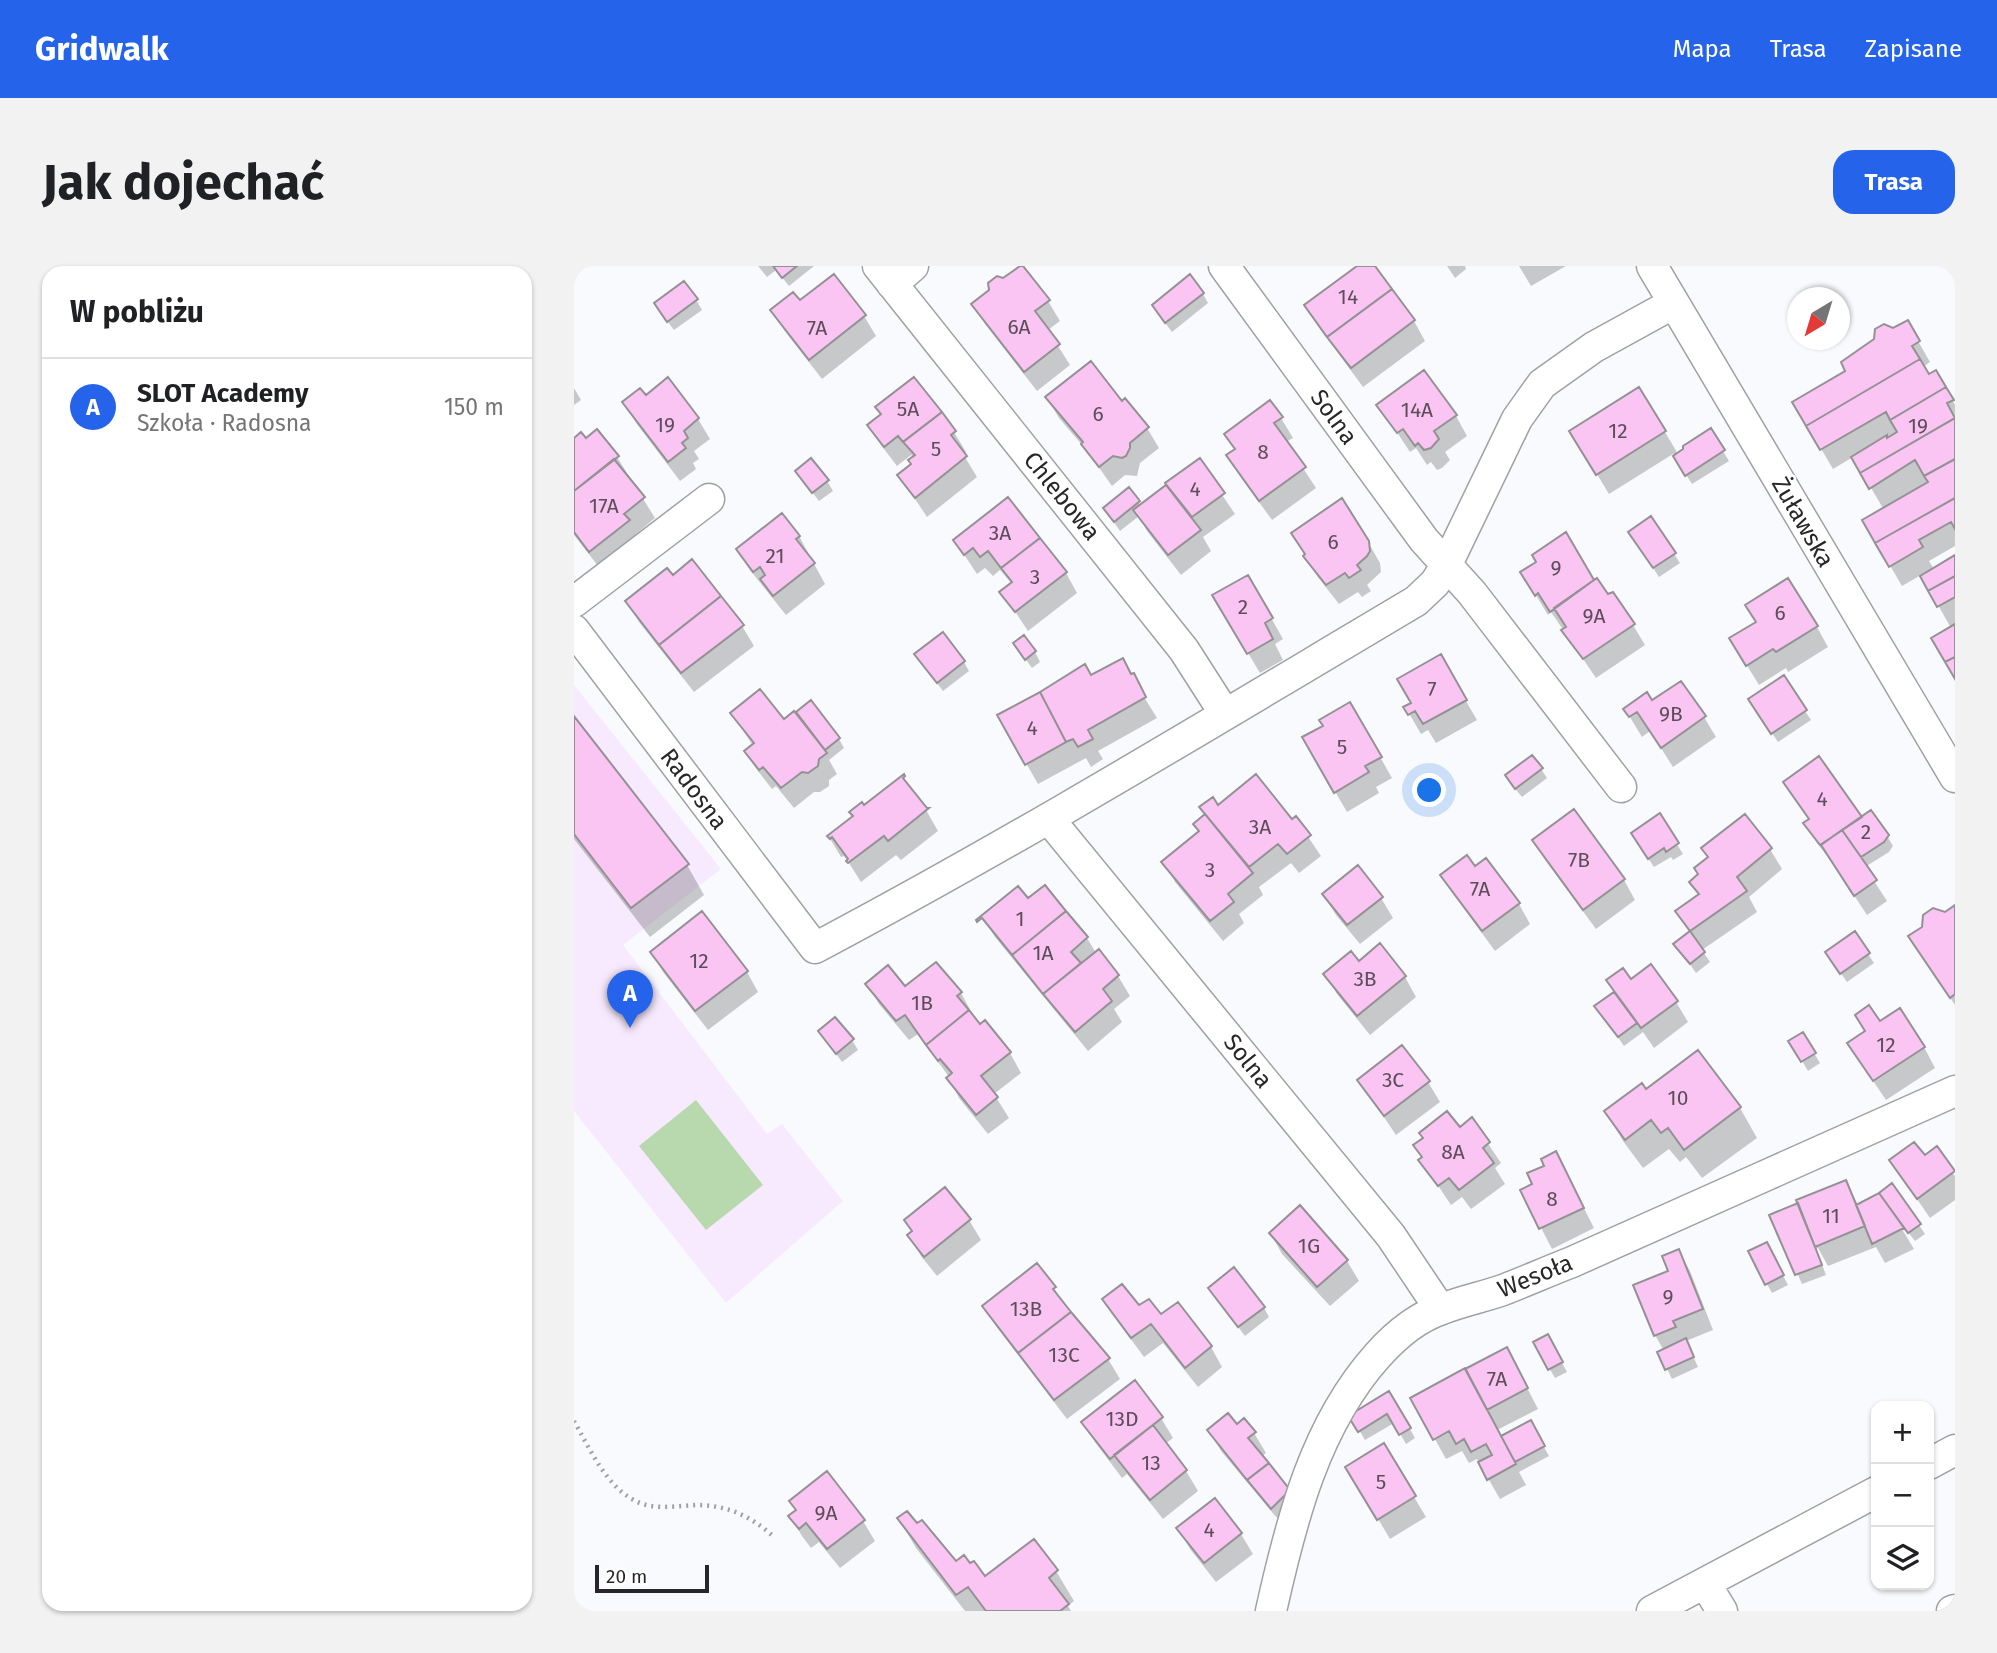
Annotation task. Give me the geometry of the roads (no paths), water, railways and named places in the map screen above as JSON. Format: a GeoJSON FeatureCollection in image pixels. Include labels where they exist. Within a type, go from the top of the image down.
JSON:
{"type":"FeatureCollection","features":[{"type":"Feature","properties":{"kind":"street","name":"Solna"},"geometry":{"type":"LineString","coordinates":[[1224,266],[1424,540],[1472,593],[1621,787]]}},
{"type":"Feature","properties":{"kind":"street","name":"Żuławska"},"geometry":{"type":"LineString","coordinates":[[1652,266],[1955,777]]}},
{"type":"Feature","properties":{"kind":"street","name":"Chlebowa"},"geometry":{"type":"LineString","coordinates":[[895,272],[1184,650],[1225,714]]}},
{"type":"Feature","properties":{"kind":"street"},"geometry":{"type":"LineString","coordinates":[[1049,819],[1416,601],[1435,583],[1447,564],[1517,419],[1542,384],[1594,347],[1674,303]]}},
{"type":"Feature","properties":{"kind":"street"},"geometry":{"type":"LineString","coordinates":[[574,602],[709,499]]}},
{"type":"Feature","properties":{"kind":"street","name":"Radosna"},"geometry":{"type":"LineString","coordinates":[[574,630],[815,948],[912,897],[1049,819]]}},
{"type":"Feature","properties":{"kind":"street","name":"Solna"},"geometry":{"type":"LineString","coordinates":[[1049,819],[1391,1236],[1440,1309]]}},
{"type":"Feature","properties":{"kind":"street","name":"Wesoła"},"geometry":{"type":"LineString","coordinates":[[1270,1611],[1292,1524],[1334,1417],[1351,1389],[1380,1354],[1407,1328],[1440,1309],[1502,1290],[1571,1262],[1955,1091]]}},
{"type":"Feature","properties":{"kind":"street"},"geometry":{"type":"LineString","coordinates":[[1934,1461],[1955,1450]]}},
{"type":"Feature","properties":{"kind":"street"},"geometry":{"type":"LineString","coordinates":[[1652,1611],[1871,1495]]}},
{"type":"Feature","properties":{"kind":"street"},"geometry":{"type":"LineString","coordinates":[[1704,1584],[1722,1611]]}},
{"type":"Feature","properties":{"kind":"place","name":"SLOT Academy"},"geometry":{"type":"Point","coordinates":[630,1028]}}]}
